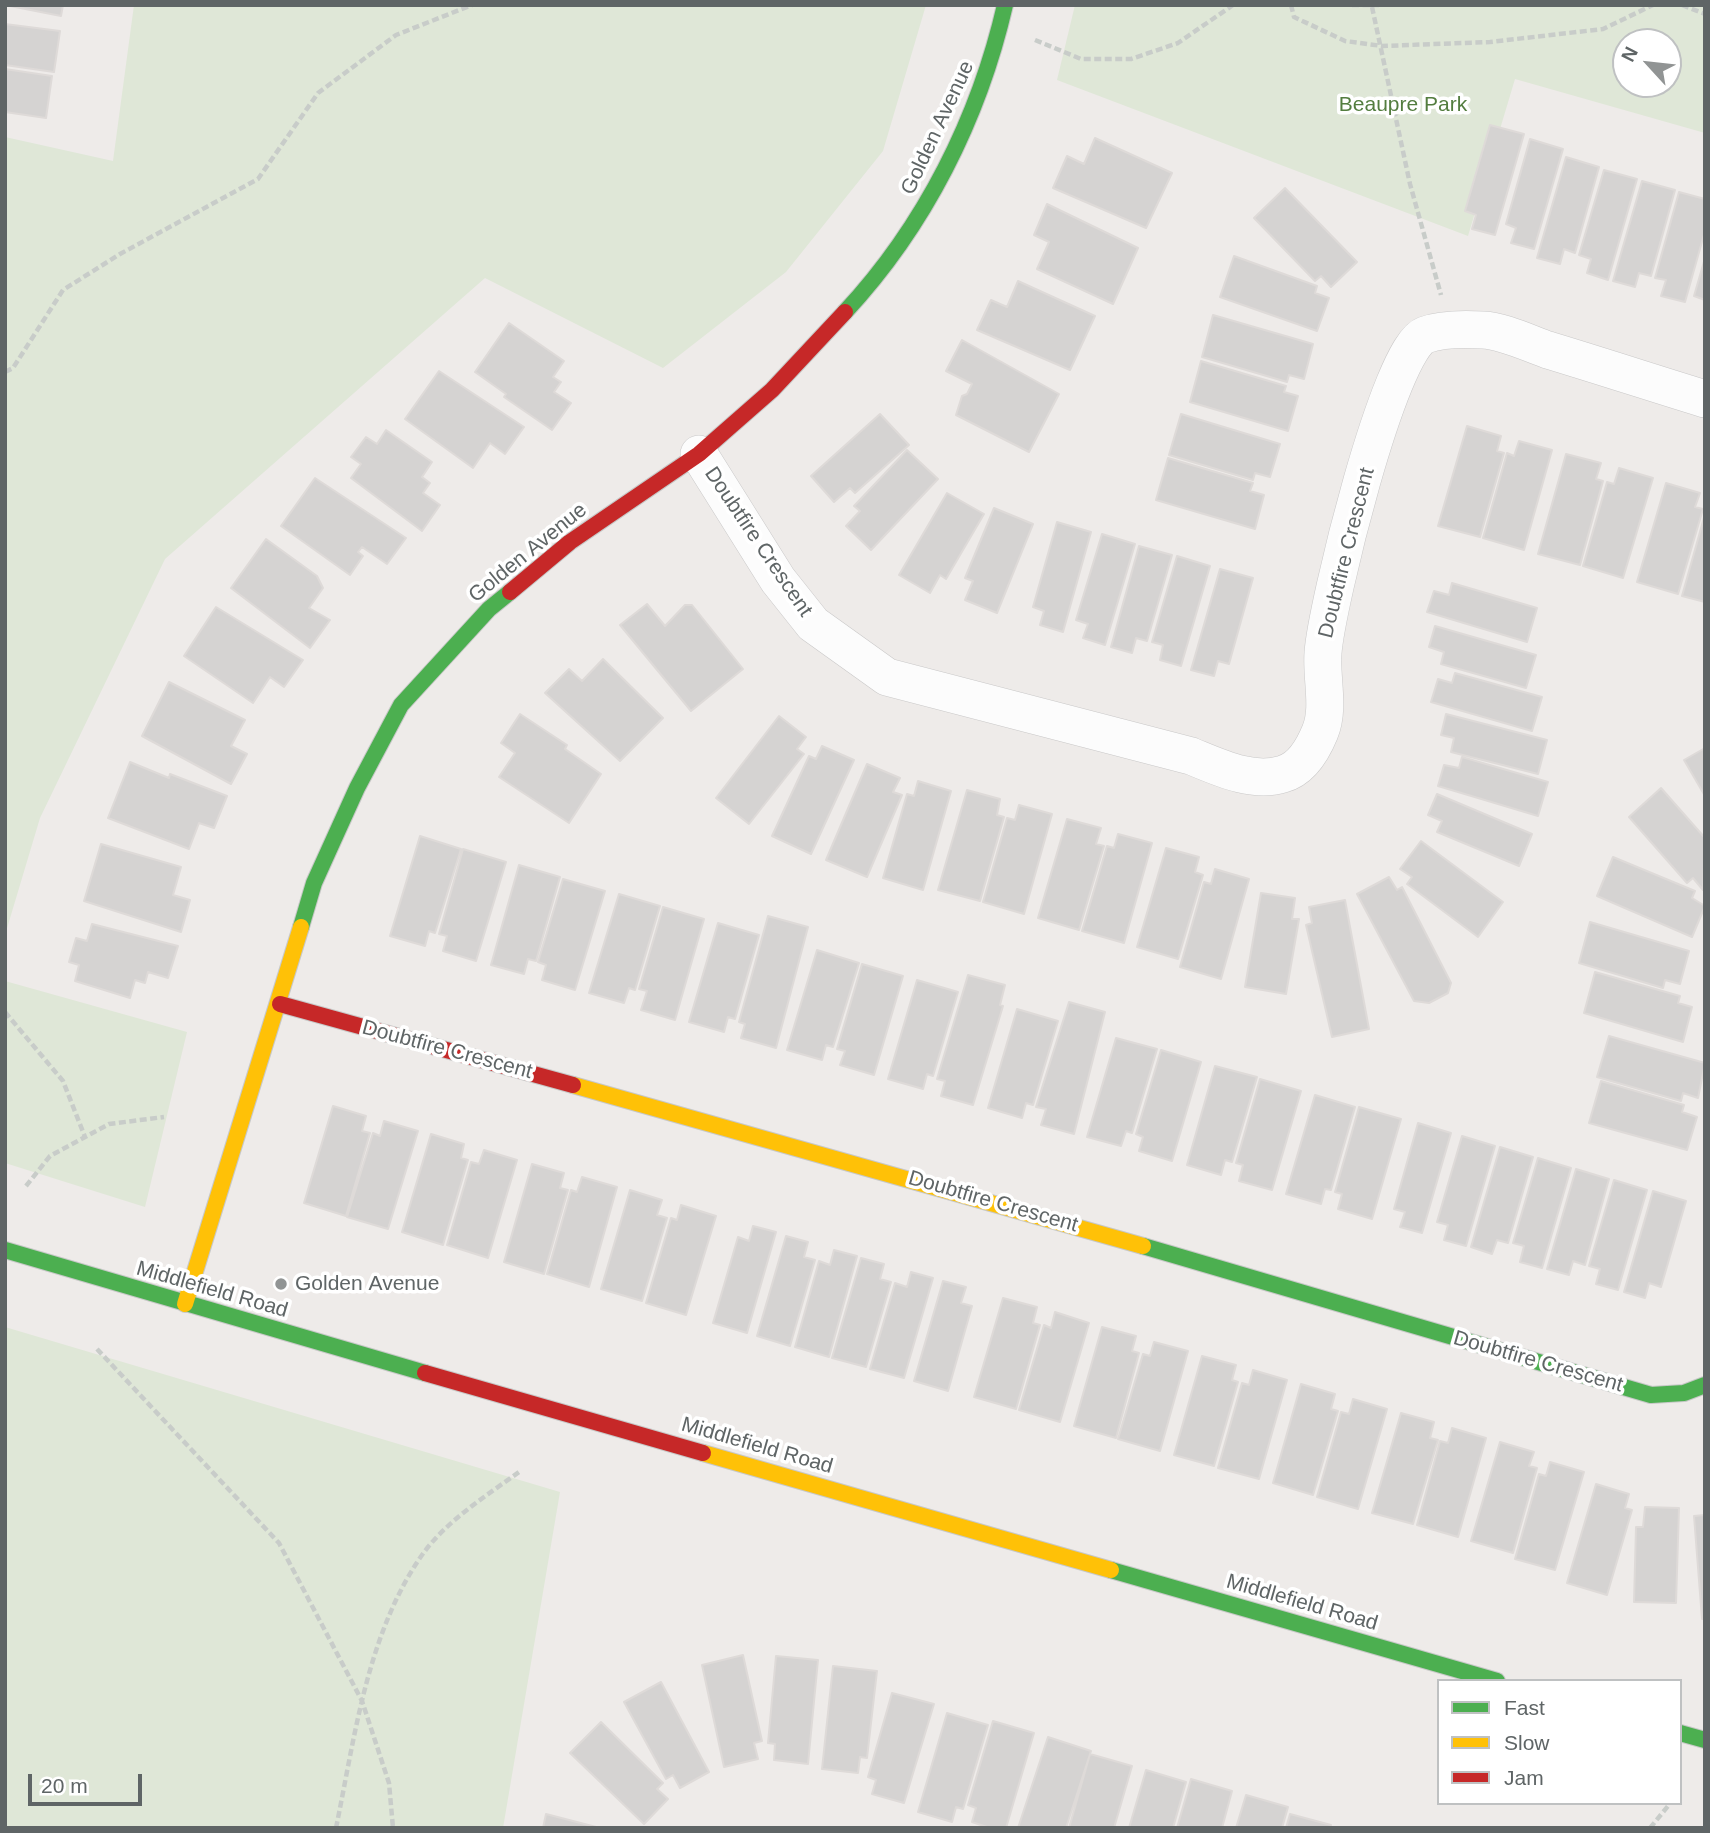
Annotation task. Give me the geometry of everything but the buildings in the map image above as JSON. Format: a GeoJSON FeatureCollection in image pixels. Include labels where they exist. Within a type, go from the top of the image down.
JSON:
{"type":"FeatureCollection","features":[{"type":"Feature","properties":{"kind":"street","name":"Golden Avenue"},"geometry":{"type":"LineString","coordinates":[[185,1304],[314,883],[357,788],[401,705],[489,609],[570,542],[699,454],[772,390],[876,279],[936,190],[991,65],[1004,5]]}},
{"type":"Feature","properties":{"kind":"street","name":"Doubtfire Crescent"},"geometry":{"type":"LineString","coordinates":[[699,454],[778,580],[813,624],[887,677],[1191,757],[1234,773],[1264,776],[1284,774],[1305,760],[1321,730],[1325,687],[1323,654],[1332,601],[1381,415],[1410,348],[1423,335],[1485,330],[1705,399]]}},
{"type":"Feature","properties":{"kind":"street","name":"Doubtfire Crescent"},"geometry":{"type":"LineString","coordinates":[[279,1004],[964,1193],[1651,1395],[1684,1393],[1705,1385]]}},
{"type":"Feature","properties":{"kind":"street","name":"Middlefield Road"},"geometry":{"type":"LineString","coordinates":[[5,1250],[1490,1679]]}},
{"type":"Feature","properties":{"kind":"street"},"geometry":{"type":"LineString","coordinates":[[1682,1734],[1705,1740]]}},
{"type":"Feature","properties":{"kind":"path"},"geometry":{"type":"LineString","coordinates":[[5,372],[13,369],[63,290],[120,254],[258,179],[318,93],[396,36],[471,5]]}},
{"type":"Feature","properties":{"kind":"path"},"geometry":{"type":"LineString","coordinates":[[1001,26],[1082,59],[1131,58],[1178,43],[1233,5]]}},
{"type":"Feature","properties":{"kind":"path"},"geometry":{"type":"LineString","coordinates":[[1291,5],[1294,17],[1345,41],[1382,46],[1490,42],[1603,29],[1653,5]]}},
{"type":"Feature","properties":{"kind":"path"},"geometry":{"type":"LineString","coordinates":[[1352,5],[1379,5]]}},
{"type":"Feature","properties":{"kind":"path"},"geometry":{"type":"LineString","coordinates":[[1682,5],[1705,14]]}},
{"type":"Feature","properties":{"kind":"path"},"geometry":{"type":"LineString","coordinates":[[1372,7],[1410,184],[1451,331]]}},
{"type":"Feature","properties":{"kind":"path"},"geometry":{"type":"LineString","coordinates":[[5,1012],[63,1081],[85,1138]]}},
{"type":"Feature","properties":{"kind":"path"},"geometry":{"type":"LineString","coordinates":[[26,1186],[50,1156],[109,1124],[164,1117]]}},
{"type":"Feature","properties":{"kind":"path"},"geometry":{"type":"LineString","coordinates":[[97,1349],[279,1544],[362,1701],[389,1783],[393,1828]]}},
{"type":"Feature","properties":{"kind":"path"},"geometry":{"type":"LineString","coordinates":[[336,1828],[362,1701],[384,1628],[423,1554],[470,1507],[519,1472]]}},
{"type":"Feature","properties":{"kind":"path"},"geometry":{"type":"LineString","coordinates":[[1650,1828],[1668,1806]]}},
{"type":"Feature","properties":{"kind":"green space"},"geometry":{"type":"Polygon","coordinates":[[[134,5],[926,5],[883,151],[786,272],[663,368],[485,278],[165,559],[40,818],[5,935],[5,137],[113,161],[134,5]]]}},
{"type":"Feature","properties":{"kind":"green space","name":"Beaupre Park"},"geometry":{"type":"Polygon","coordinates":[[[1075,5],[1705,5],[1705,133],[1515,79],[1468,236],[1057,80],[1075,5]]]}},
{"type":"Feature","properties":{"kind":"green space"},"geometry":{"type":"Polygon","coordinates":[[[5,981],[187,1032],[145,1207],[5,1163],[5,981]]]}},
{"type":"Feature","properties":{"kind":"green space"},"geometry":{"type":"Polygon","coordinates":[[[5,1327],[560,1492],[503,1828],[5,1828],[5,1327]]]}},
{"type":"Feature","properties":{"kind":"traffic: fast"},"geometry":{"type":"LineString","coordinates":[[845,312],[900,244],[945,169],[980,89],[1005,5]]}},
{"type":"Feature","properties":{"kind":"traffic: fast"},"geometry":{"type":"LineString","coordinates":[[301,927],[314,883],[357,788],[401,705],[489,609],[510,592]]}},
{"type":"Feature","properties":{"kind":"traffic: fast"},"geometry":{"type":"LineString","coordinates":[[1143,1246],[1651,1395],[1684,1393],[1705,1385]]}},
{"type":"Feature","properties":{"kind":"traffic: fast"},"geometry":{"type":"LineString","coordinates":[[5,1250],[425,1373]]}},
{"type":"Feature","properties":{"kind":"traffic: fast"},"geometry":{"type":"LineString","coordinates":[[1111,1570],[1490,1679]]}},
{"type":"Feature","properties":{"kind":"traffic: fast"},"geometry":{"type":"LineString","coordinates":[[1682,1734],[1705,1740]]}},
{"type":"Feature","properties":{"kind":"traffic: slow"},"geometry":{"type":"LineString","coordinates":[[185,1304],[301,927]]}},
{"type":"Feature","properties":{"kind":"traffic: slow"},"geometry":{"type":"LineString","coordinates":[[573,1085],[1143,1246]]}},
{"type":"Feature","properties":{"kind":"traffic: slow"},"geometry":{"type":"LineString","coordinates":[[703,1453],[1111,1570]]}},
{"type":"Feature","properties":{"kind":"traffic: jam"},"geometry":{"type":"LineString","coordinates":[[510,592],[570,542],[699,454],[772,390],[845,312]]}},
{"type":"Feature","properties":{"kind":"traffic: jam"},"geometry":{"type":"LineString","coordinates":[[280,1004],[573,1085]]}},
{"type":"Feature","properties":{"kind":"traffic: jam"},"geometry":{"type":"LineString","coordinates":[[425,1373],[703,1453]]}},
{"type":"Feature","properties":{"kind":"place","name":"Golden Avenue"},"geometry":{"type":"Point","coordinates":[281,1284]}}]}
